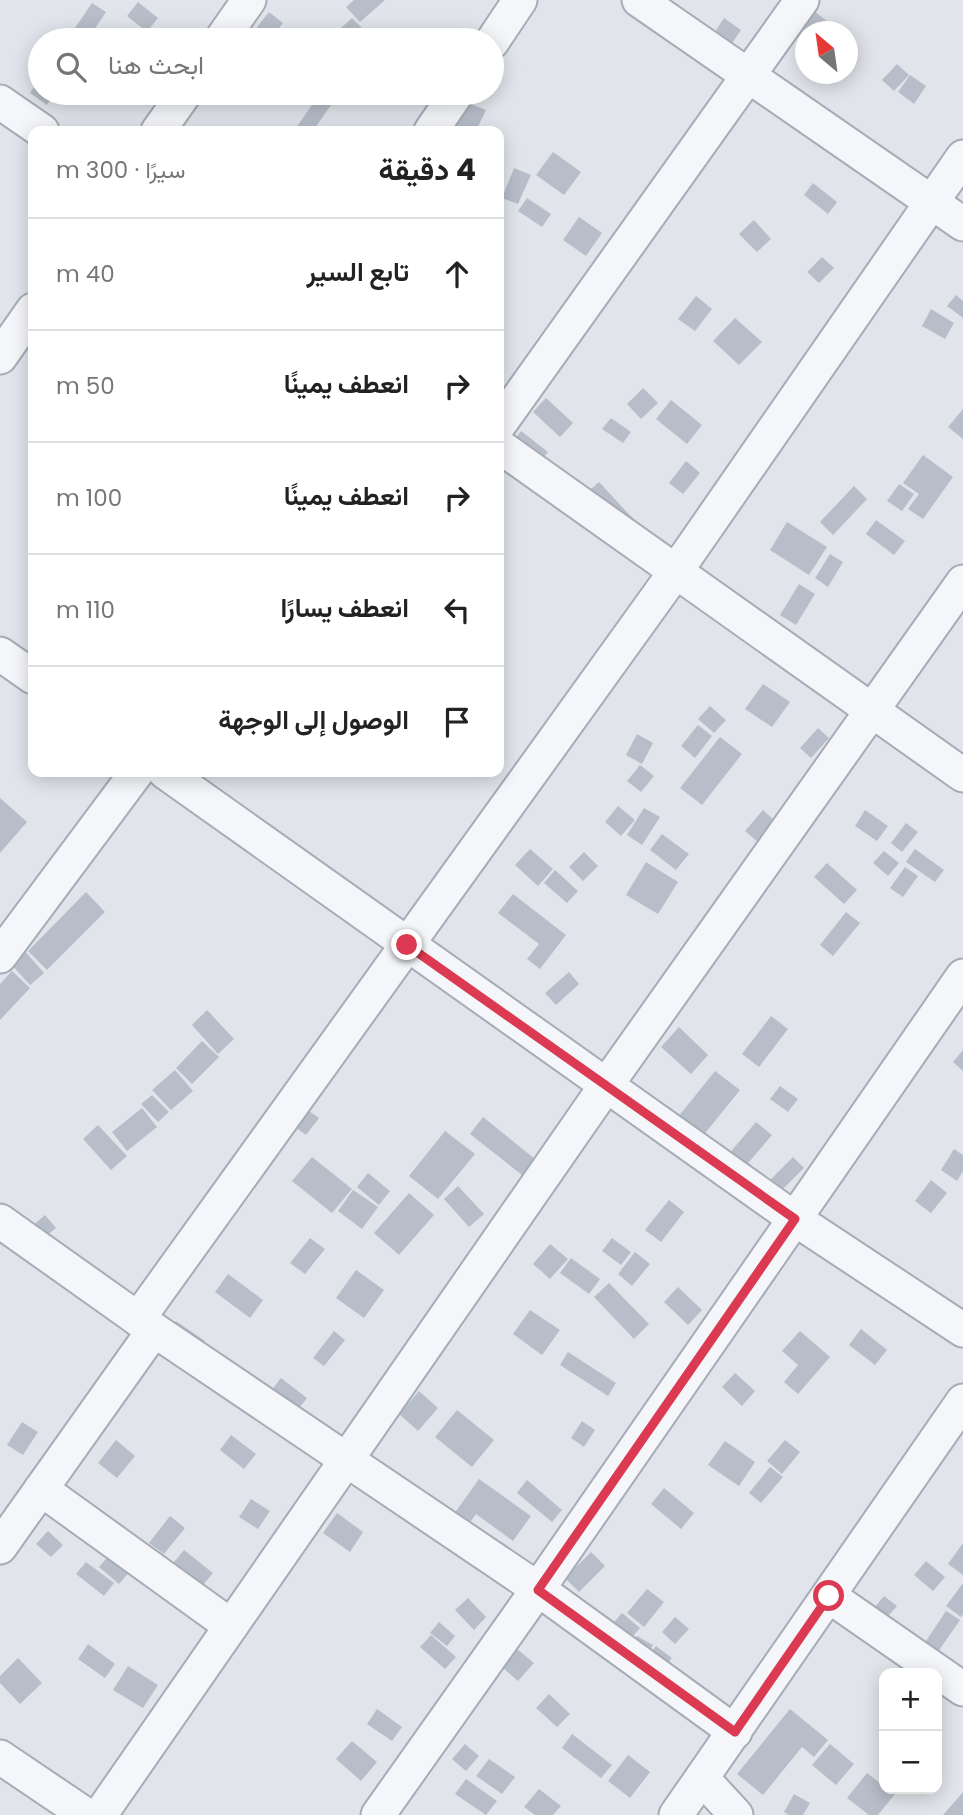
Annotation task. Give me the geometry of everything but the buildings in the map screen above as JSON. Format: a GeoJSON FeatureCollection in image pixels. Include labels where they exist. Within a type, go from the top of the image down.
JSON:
{"type":"FeatureCollection","features":[{"type":"Feature","properties":{"kind":"street"},"geometry":{"type":"LineString","coordinates":[[229,28],[249,0]]}},
{"type":"Feature","properties":{"kind":"street"},"geometry":{"type":"LineString","coordinates":[[501,28],[520,0]]}},
{"type":"Feature","properties":{"kind":"street"},"geometry":{"type":"LineString","coordinates":[[639,0],[963,224]]}},
{"type":"Feature","properties":{"kind":"street"},"geometry":{"type":"LineString","coordinates":[[504,418],[802,0]]}},
{"type":"Feature","properties":{"kind":"street"},"geometry":{"type":"LineString","coordinates":[[0,102],[35,126]]}},
{"type":"Feature","properties":{"kind":"street"},"geometry":{"type":"LineString","coordinates":[[162,126],[176,105]]}},
{"type":"Feature","properties":{"kind":"street"},"geometry":{"type":"LineString","coordinates":[[434,126],[448,105]]}},
{"type":"Feature","properties":{"kind":"street"},"geometry":{"type":"LineString","coordinates":[[0,1547],[41,1489],[146,1324],[407,945],[676,571],[963,157]]}},
{"type":"Feature","properties":{"kind":"street"},"geometry":{"type":"LineString","coordinates":[[0,357],[28,317]]}},
{"type":"Feature","properties":{"kind":"street"},"geometry":{"type":"LineString","coordinates":[[504,450],[963,775]]}},
{"type":"Feature","properties":{"kind":"street"},"geometry":{"type":"LineString","coordinates":[[100,1815],[605,1087],[963,582]]}},
{"type":"Feature","properties":{"kind":"street"},"geometry":{"type":"LineString","coordinates":[[0,654],[28,674]]}},
{"type":"Feature","properties":{"kind":"street"},"geometry":{"type":"LineString","coordinates":[[0,956],[133,777]]}},
{"type":"Feature","properties":{"kind":"street"},"geometry":{"type":"LineString","coordinates":[[172,777],[605,1087],[795,1219],[963,1330]]}},
{"type":"Feature","properties":{"kind":"street"},"geometry":{"type":"LineString","coordinates":[[378,1815],[538,1590],[963,976]]}},
{"type":"Feature","properties":{"kind":"street"},"geometry":{"type":"LineString","coordinates":[[0,1221],[146,1324],[538,1590],[735,1732]]}},
{"type":"Feature","properties":{"kind":"street"},"geometry":{"type":"LineString","coordinates":[[676,1815],[963,1401]]}},
{"type":"Feature","properties":{"kind":"street"},"geometry":{"type":"LineString","coordinates":[[41,1489],[231,1626]]}},
{"type":"Feature","properties":{"kind":"street"},"geometry":{"type":"LineString","coordinates":[[829,1596],[963,1689]]}},
{"type":"Feature","properties":{"kind":"street"},"geometry":{"type":"LineString","coordinates":[[0,1757],[86,1815]]}},
{"type":"Feature","properties":{"kind":"street"},"geometry":{"type":"LineString","coordinates":[[702,1778],[736,1815]]}},
{"type":"Feature","properties":{"kind":"route"},"geometry":{"type":"LineString","coordinates":[[407,945],[795,1219],[538,1590],[735,1732],[829,1596]]}}]}
